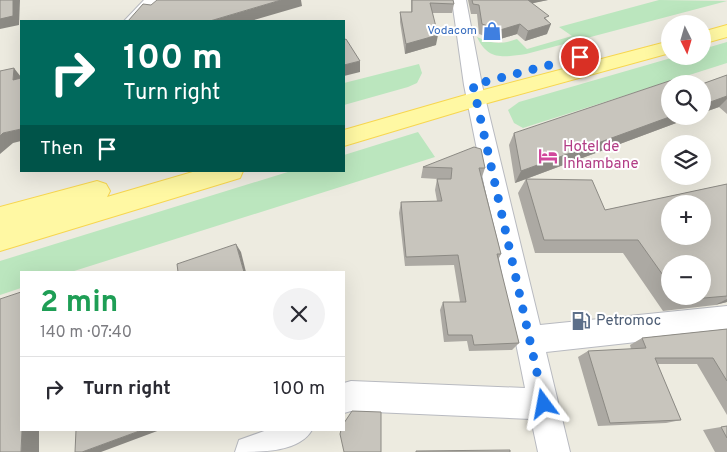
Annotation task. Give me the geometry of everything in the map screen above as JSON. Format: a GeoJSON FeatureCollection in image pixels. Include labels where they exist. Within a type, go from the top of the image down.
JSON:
{"type":"FeatureCollection","features":[{"type":"Feature","properties":{"kind":"main road"},"geometry":{"type":"LineString","coordinates":[[711,24],[727,20]]}},
{"type":"Feature","properties":{"kind":"main road"},"geometry":{"type":"LineString","coordinates":[[711,35],[727,31]]}},
{"type":"Feature","properties":{"kind":"main road"},"geometry":{"type":"LineString","coordinates":[[345,138],[475,92],[661,37]]}},
{"type":"Feature","properties":{"kind":"main road"},"geometry":{"type":"LineString","coordinates":[[345,122],[661,49]]}},
{"type":"Feature","properties":{"kind":"main road"},"geometry":{"type":"LineString","coordinates":[[0,218],[163,172]]}},
{"type":"Feature","properties":{"kind":"main road"},"geometry":{"type":"LineString","coordinates":[[0,239],[228,172]]}},
{"type":"Feature","properties":{"kind":"street"},"geometry":{"type":"LineString","coordinates":[[133,20],[152,0]]}},
{"type":"Feature","properties":{"kind":"street"},"geometry":{"type":"LineString","coordinates":[[459,0],[475,92],[554,452]]}},
{"type":"Feature","properties":{"kind":"street"},"geometry":{"type":"LineString","coordinates":[[530,340],[727,318]]}},
{"type":"Feature","properties":{"kind":"street"},"geometry":{"type":"LineString","coordinates":[[345,398],[351,396],[544,404]]}},
{"type":"Feature","properties":{"kind":"street"},"geometry":{"type":"LineString","coordinates":[[251,452],[281,441],[295,431]]}},
{"type":"Feature","properties":{"kind":"green space"},"geometry":{"type":"Polygon","coordinates":[[[659,0],[727,1],[674,15],[661,15],[661,18],[526,54],[497,56],[486,50],[477,37],[497,43],[517,39],[527,49],[572,36],[559,27],[659,0]]]}},
{"type":"Feature","properties":{"kind":"green space"},"geometry":{"type":"Polygon","coordinates":[[[727,42],[727,63],[689,75],[661,75],[661,84],[523,128],[514,123],[508,110],[519,102],[661,61],[661,65],[711,65],[711,47],[727,42]]]}},
{"type":"Feature","properties":{"kind":"green space"},"geometry":{"type":"Polygon","coordinates":[[[419,64],[422,73],[417,83],[408,87],[345,105],[345,83],[419,64]]]}},
{"type":"Feature","properties":{"kind":"green space"},"geometry":{"type":"Polygon","coordinates":[[[418,132],[435,157],[74,271],[20,271],[20,288],[0,295],[0,261],[288,172],[345,172],[345,155],[418,132]]]}},
{"type":"Feature","properties":{"kind":"building"},"geometry":{"type":"Polygon","coordinates":[[[0,0],[13,0],[13,16],[0,19],[0,0]]]}},
{"type":"Feature","properties":{"kind":"building"},"geometry":{"type":"Polygon","coordinates":[[[157,0],[281,0],[213,20],[129,20],[143,4],[151,5],[157,0]]]}},
{"type":"Feature","properties":{"kind":"building"},"geometry":{"type":"Polygon","coordinates":[[[412,0],[453,0],[454,4],[430,3],[438,35],[406,44],[400,12],[412,12],[412,0]]]}},
{"type":"Feature","properties":{"kind":"building"},"geometry":{"type":"Polygon","coordinates":[[[472,0],[528,0],[549,16],[544,18],[551,24],[528,31],[520,24],[500,30],[482,24],[479,5],[473,4],[472,0]]]}},
{"type":"Feature","properties":{"kind":"building"},"geometry":{"type":"Polygon","coordinates":[[[346,39],[360,61],[345,65],[346,39]]]}},
{"type":"Feature","properties":{"kind":"building"},"geometry":{"type":"Polygon","coordinates":[[[14,68],[13,80],[20,78],[20,129],[3,133],[0,136],[0,71],[14,68]]]}},
{"type":"Feature","properties":{"kind":"building"},"geometry":{"type":"Polygon","coordinates":[[[727,75],[727,96],[711,102],[711,81],[727,75]]]}},
{"type":"Feature","properties":{"kind":"building"},"geometry":{"type":"Polygon","coordinates":[[[661,84],[661,120],[521,171],[514,133],[661,84]]]}},
{"type":"Feature","properties":{"kind":"building"},"geometry":{"type":"Polygon","coordinates":[[[474,147],[481,149],[485,168],[479,168],[501,254],[497,254],[519,343],[474,345],[472,335],[448,335],[443,302],[466,302],[458,255],[406,257],[401,202],[442,201],[437,179],[451,179],[452,168],[423,167],[474,147]]]}},
{"type":"Feature","properties":{"kind":"building"},"geometry":{"type":"Polygon","coordinates":[[[526,179],[592,180],[605,210],[661,198],[661,245],[711,245],[711,195],[675,195],[727,184],[727,296],[711,297],[711,255],[661,255],[661,272],[638,240],[544,240],[526,179]]]}},
{"type":"Feature","properties":{"kind":"building"},"geometry":{"type":"Polygon","coordinates":[[[236,244],[244,271],[178,271],[177,264],[236,244]]]}},
{"type":"Feature","properties":{"kind":"building"},"geometry":{"type":"Polygon","coordinates":[[[20,292],[21,452],[0,452],[0,299],[20,292]]]}},
{"type":"Feature","properties":{"kind":"building"},"geometry":{"type":"Polygon","coordinates":[[[727,329],[727,381],[713,358],[655,358],[681,420],[610,423],[588,351],[646,348],[642,338],[727,329]]]}},
{"type":"Feature","properties":{"kind":"building"},"geometry":{"type":"Polygon","coordinates":[[[352,411],[381,412],[381,452],[344,452],[340,434],[341,431],[345,431],[345,422],[352,411]]]}},
{"type":"Feature","properties":{"kind":"building"},"geometry":{"type":"Polygon","coordinates":[[[727,426],[727,438],[721,427],[727,426]]]}},
{"type":"Feature","properties":{"kind":"building"},"geometry":{"type":"Polygon","coordinates":[[[76,431],[139,431],[82,452],[75,452],[76,431]]]}},
{"type":"Feature","properties":{"kind":"building"},"geometry":{"type":"Polygon","coordinates":[[[510,450],[510,452],[416,452],[416,451],[510,450]]]}},
{"type":"Feature","properties":{"kind":"place","name":"Vodacom"},"geometry":{"type":"Point","coordinates":[492,31]}},
{"type":"Feature","properties":{"kind":"place","name":"Hotel de Inhambane"},"geometry":{"type":"Point","coordinates":[548,156]}},
{"type":"Feature","properties":{"kind":"place","name":"Petromoc"},"geometry":{"type":"Point","coordinates":[581,321]}},
{"type":"Feature","properties":{"kind":"route"},"geometry":{"type":"LineString","coordinates":[[544,404],[473,85],[580,57]]}}]}
